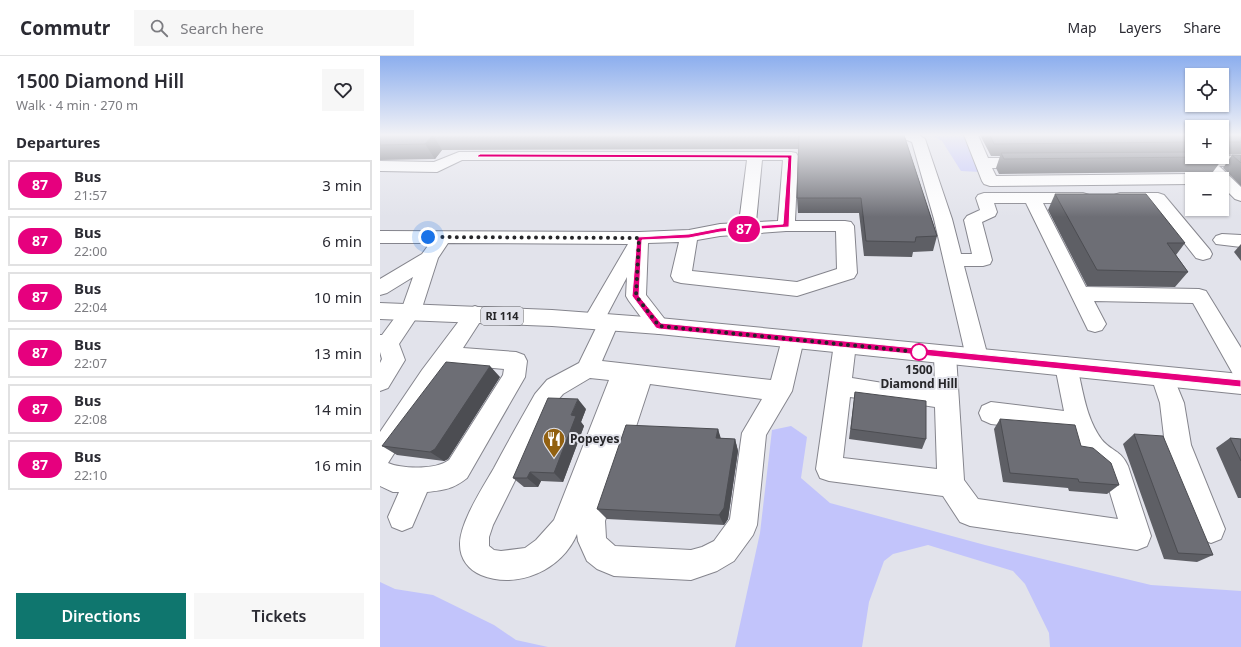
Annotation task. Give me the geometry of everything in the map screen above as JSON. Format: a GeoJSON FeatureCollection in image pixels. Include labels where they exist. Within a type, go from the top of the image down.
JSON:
{"type":"FeatureCollection","features":[{"type":"Feature","properties":{"kind":"main road"},"geometry":{"type":"LineString","coordinates":[[380,166],[437,166],[445,163]]}},
{"type":"Feature","properties":{"kind":"main road"},"geometry":{"type":"LineString","coordinates":[[747,229],[754,163]]}},
{"type":"Feature","properties":{"kind":"main road"},"geometry":{"type":"LineString","coordinates":[[786,226],[791,163]]}},
{"type":"Feature","properties":{"kind":"main road"},"geometry":{"type":"LineString","coordinates":[[925,163],[944,219],[977,357]]}},
{"type":"Feature","properties":{"kind":"main road"},"geometry":{"type":"LineString","coordinates":[[1046,163],[982,163],[990,181],[1185,179]]}},
{"type":"Feature","properties":{"kind":"main road"},"geometry":{"type":"LineString","coordinates":[[1208,164],[1216,172]]}},
{"type":"Feature","properties":{"kind":"main road"},"geometry":{"type":"LineString","coordinates":[[1229,183],[1240,190]]}},
{"type":"Feature","properties":{"kind":"main road"},"geometry":{"type":"LineString","coordinates":[[953,260],[983,260],[973,220],[989,212],[984,198],[1158,198],[1203,254]]}},
{"type":"Feature","properties":{"kind":"main road"},"geometry":{"type":"LineString","coordinates":[[1032,198],[1096,324]]}},
{"type":"Feature","properties":{"kind":"main road"},"geometry":{"type":"LineString","coordinates":[[425,223],[500,223]]}},
{"type":"Feature","properties":{"kind":"main road"},"geometry":{"type":"LineString","coordinates":[[605,224],[675,223]]}},
{"type":"Feature","properties":{"kind":"main road"},"geometry":{"type":"LineString","coordinates":[[383,241],[443,237],[639,238],[689,236],[720,230],[786,226],[846,226],[847,273],[798,289],[681,276],[689,236]]}},
{"type":"Feature","properties":{"kind":"main road"},"geometry":{"type":"LineString","coordinates":[[380,381],[394,360],[384,343],[411,311],[429,258],[443,237]]}},
{"type":"Feature","properties":{"kind":"main road"},"geometry":{"type":"LineString","coordinates":[[587,369],[601,322],[639,238]]}},
{"type":"Feature","properties":{"kind":"main road"},"geometry":{"type":"LineString","coordinates":[[639,238],[636,296],[659,326]]}},
{"type":"Feature","properties":{"kind":"main road"},"geometry":{"type":"LineString","coordinates":[[1222,240],[1241,241]]}},
{"type":"Feature","properties":{"kind":"main road"},"geometry":{"type":"LineString","coordinates":[[380,288],[429,258]]}},
{"type":"Feature","properties":{"kind":"main road"},"geometry":{"type":"LineString","coordinates":[[1080,294],[1199,296],[1241,368]]}},
{"type":"Feature","properties":{"kind":"main road","name":"RI 114"},"geometry":{"type":"LineString","coordinates":[[380,310],[475,314],[659,326],[1241,384]]}},
{"type":"Feature","properties":{"kind":"main road"},"geometry":{"type":"LineString","coordinates":[[380,454],[475,314]]}},
{"type":"Feature","properties":{"kind":"main road"},"geometry":{"type":"LineString","coordinates":[[633,373],[590,522],[590,535],[594,547],[603,557],[614,560],[691,565],[708,560],[724,551],[743,525],[754,433],[780,391],[793,339]]}},
{"type":"Feature","properties":{"kind":"main road"},"geometry":{"type":"LineString","coordinates":[[846,344],[829,469],[951,484]]}},
{"type":"Feature","properties":{"kind":"main road"},"geometry":{"type":"LineString","coordinates":[[380,472],[393,479],[419,480],[448,477],[458,469],[514,377],[516,361],[446,355]]}},
{"type":"Feature","properties":{"kind":"main road"},"geometry":{"type":"LineString","coordinates":[[945,355],[951,484],[970,512],[1137,536],[1115,466],[1094,449],[1079,423],[1066,366]]}},
{"type":"Feature","properties":{"kind":"main road"},"geometry":{"type":"LineString","coordinates":[[633,373],[564,530],[550,547],[533,560],[514,565],[496,566],[483,561],[475,550],[475,537],[482,517],[543,401],[555,387],[587,369],[633,373],[780,391]]}},
{"type":"Feature","properties":{"kind":"main road"},"geometry":{"type":"LineString","coordinates":[[1162,376],[1172,403],[1178,444],[1211,528]]}},
{"type":"Feature","properties":{"kind":"main road"},"geometry":{"type":"LineString","coordinates":[[840,386],[947,398]]}},
{"type":"Feature","properties":{"kind":"main road"},"geometry":{"type":"LineString","coordinates":[[991,413],[1079,423]]}},
{"type":"Feature","properties":{"kind":"main road"},"geometry":{"type":"LineString","coordinates":[[402,517],[419,480]]}},
{"type":"Feature","properties":{"kind":"shaded area"},"geometry":{"type":"Polygon","coordinates":[[[956,163],[977,163],[981,172],[961,171],[956,163]]]}},
{"type":"Feature","properties":{"kind":"shaded area"},"geometry":{"type":"Polygon","coordinates":[[[791,426],[807,437],[801,478],[830,503],[985,545],[1151,585],[1241,591],[1241,647],[1050,647],[1049,633],[1025,584],[1013,571],[928,545],[893,554],[884,561],[869,602],[862,647],[735,647],[760,533],[772,430],[791,426]]]}},
{"type":"Feature","properties":{"kind":"shaded area"},"geometry":{"type":"Polygon","coordinates":[[[380,582],[395,589],[433,595],[494,625],[516,640],[548,647],[380,647],[380,582]]]}},
{"type":"Feature","properties":{"kind":"building"},"geometry":{"type":"Polygon","coordinates":[[[798,163],[913,163],[937,236],[916,237],[915,242],[866,241],[861,198],[797,198],[798,163]]]}},
{"type":"Feature","properties":{"kind":"building"},"geometry":{"type":"Polygon","coordinates":[[[1055,194],[1146,194],[1185,243],[1167,243],[1188,272],[1097,270],[1055,194]]]}},
{"type":"Feature","properties":{"kind":"building"},"geometry":{"type":"Polygon","coordinates":[[[446,362],[490,366],[435,449],[430,452],[382,446],[446,362]]]}},
{"type":"Feature","properties":{"kind":"building"},"geometry":{"type":"Polygon","coordinates":[[[855,392],[926,401],[926,439],[851,429],[855,392]]]}},
{"type":"Feature","properties":{"kind":"building"},"geometry":{"type":"Polygon","coordinates":[[[548,398],[578,399],[571,415],[576,416],[554,473],[530,472],[527,478],[513,478],[548,398]]]}},
{"type":"Feature","properties":{"kind":"building"},"geometry":{"type":"Polygon","coordinates":[[[1000,419],[1075,425],[1081,446],[1093,448],[1111,463],[1119,485],[1079,482],[1078,479],[1010,473],[1000,419]]]}},
{"type":"Feature","properties":{"kind":"building"},"geometry":{"type":"Polygon","coordinates":[[[626,425],[718,429],[716,438],[735,439],[724,508],[719,515],[597,509],[626,425]]]}},
{"type":"Feature","properties":{"kind":"building"},"geometry":{"type":"Polygon","coordinates":[[[1134,434],[1163,436],[1213,555],[1178,553],[1134,434]]]}},
{"type":"Feature","properties":{"kind":"building"},"geometry":{"type":"Polygon","coordinates":[[[1230,438],[1241,439],[1241,461],[1230,438]]]}},
{"type":"Feature","properties":{"kind":"bus line","name":"87"},"geometry":{"type":"LineString","coordinates":[[791,163],[786,226],[720,230],[689,236],[639,238],[636,296],[659,326],[1241,384]]}},
{"type":"Feature","properties":{"kind":"place","name":"1500 Diamond Hill"},"geometry":{"type":"Point","coordinates":[919,352]}},
{"type":"Feature","properties":{"kind":"place","name":"Popeyes"},"geometry":{"type":"Point","coordinates":[554,458]}},
{"type":"Feature","properties":{"kind":"route"},"geometry":{"type":"LineString","coordinates":[[428,237],[639,238],[636,296],[659,326],[919,352]]}}]}
